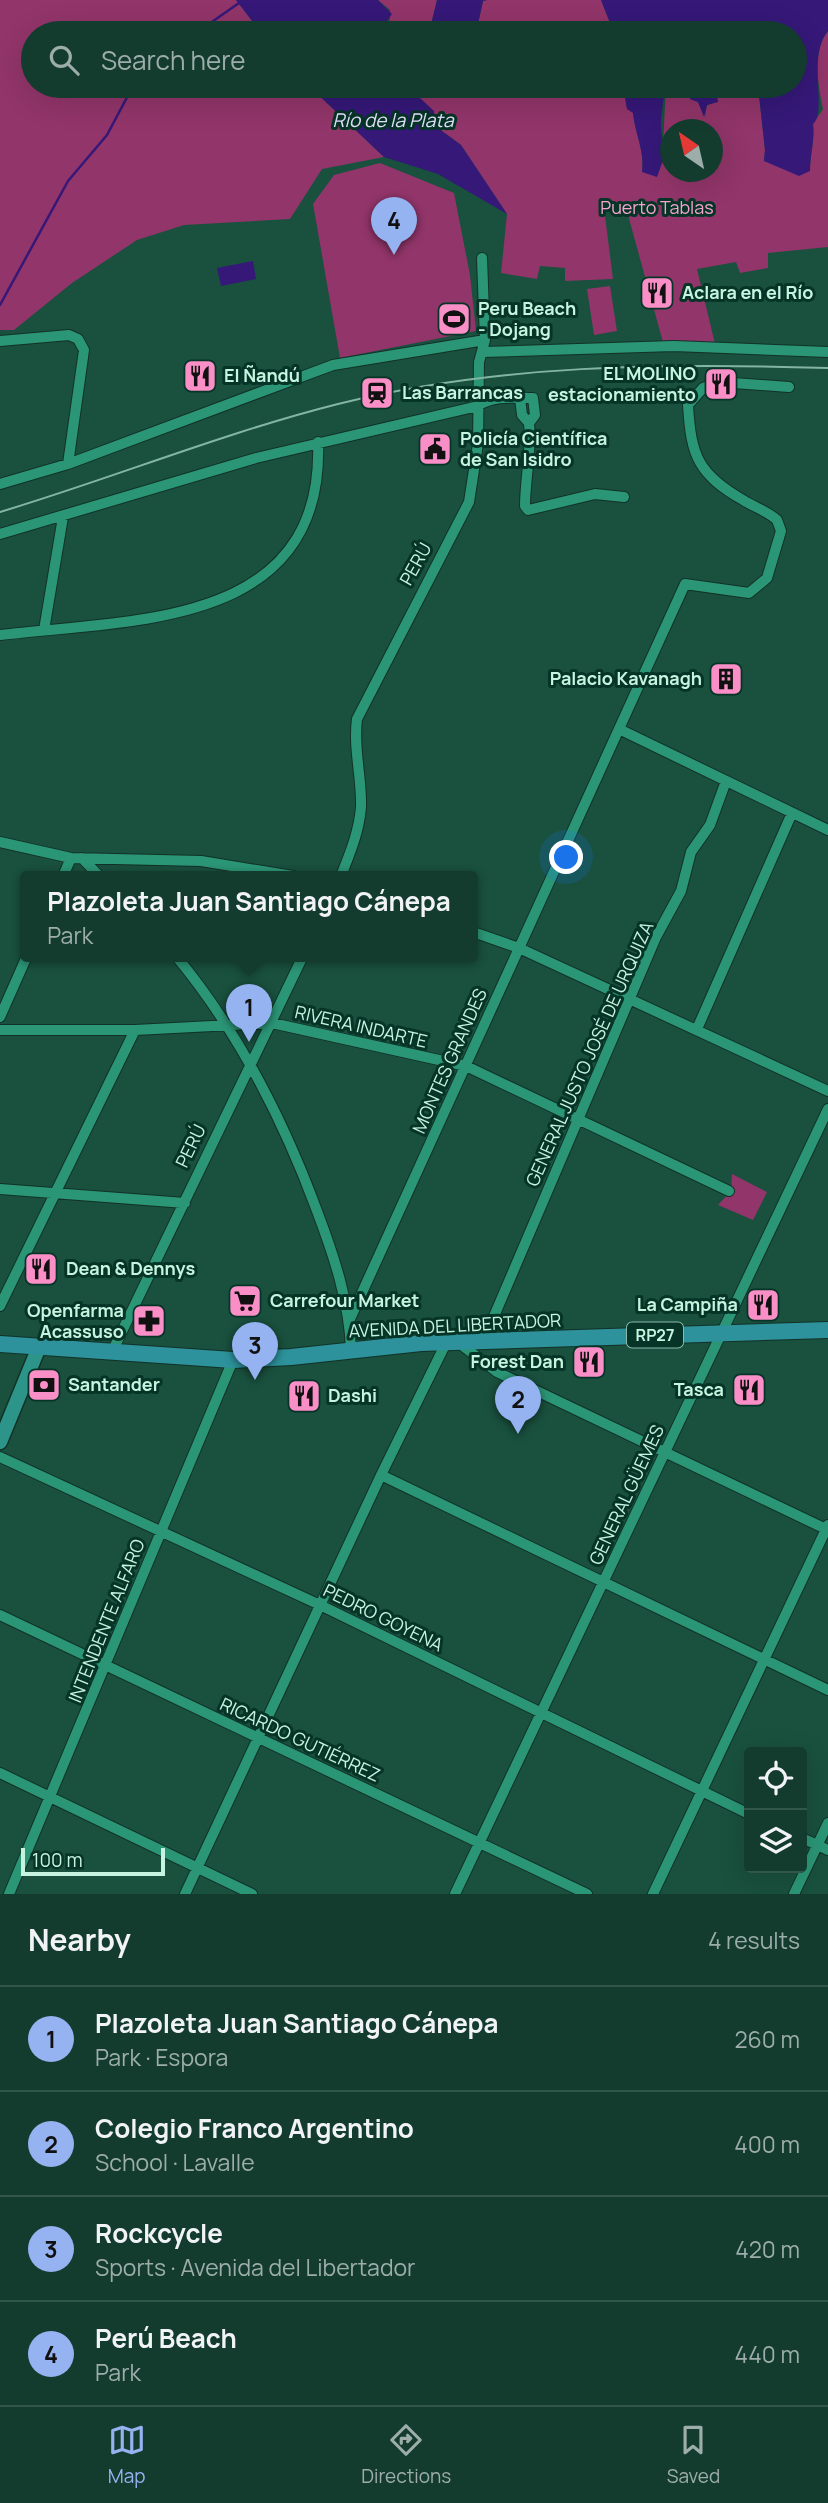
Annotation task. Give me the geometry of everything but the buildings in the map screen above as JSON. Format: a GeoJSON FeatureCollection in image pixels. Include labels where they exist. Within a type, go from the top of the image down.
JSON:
{"type":"FeatureCollection","features":[{"type":"Feature","properties":{"kind":"main road","name":"AVENIDA DEL LIBERTADOR"},"geometry":{"type":"LineString","coordinates":[[0,1344],[233,1360],[452,1343],[828,1331]]}},
{"type":"Feature","properties":{"kind":"street","name":"PERÚ"},"geometry":{"type":"LineString","coordinates":[[343,871],[356,836],[361,806],[355,733],[357,719],[469,502],[478,444],[479,362],[485,340],[482,258]]}},
{"type":"Feature","properties":{"kind":"street"},"geometry":{"type":"LineString","coordinates":[[0,341],[69,335],[78,339],[84,350],[68,464]]}},
{"type":"Feature","properties":{"kind":"street"},"geometry":{"type":"LineString","coordinates":[[0,484],[68,464],[333,365],[485,340]]}},
{"type":"Feature","properties":{"kind":"street"},"geometry":{"type":"LineString","coordinates":[[482,352],[674,346],[828,352]]}},
{"type":"Feature","properties":{"kind":"street","name":"MONTES GRANDES"},"geometry":{"type":"LineString","coordinates":[[350,1319],[621,730],[685,584],[749,593],[767,578],[781,531],[771,515],[743,500],[702,470],[693,445],[688,405],[703,388],[720,382],[789,387]]}},
{"type":"Feature","properties":{"kind":"street"},"geometry":{"type":"LineString","coordinates":[[520,398],[522,415],[529,424],[530,437],[524,472],[525,506],[528,510],[595,494],[624,497]]}},
{"type":"Feature","properties":{"kind":"street"},"geometry":{"type":"LineString","coordinates":[[0,534],[318,442],[478,406],[487,400],[533,398],[535,415],[529,424]]}},
{"type":"Feature","properties":{"kind":"street"},"geometry":{"type":"LineString","coordinates":[[0,635],[186,613],[248,587],[272,566],[298,532],[314,490],[319,464],[318,442]]}},
{"type":"Feature","properties":{"kind":"street"},"geometry":{"type":"LineString","coordinates":[[44,630],[63,517]]}},
{"type":"Feature","properties":{"kind":"street"},"geometry":{"type":"LineString","coordinates":[[621,730],[828,830]]}},
{"type":"Feature","properties":{"kind":"street","name":"GENERAL JUSTO JOSÉ DE URQUIZA"},"geometry":{"type":"LineString","coordinates":[[482,1342],[577,1118],[681,891],[691,852],[710,825],[726,781]]}},
{"type":"Feature","properties":{"kind":"street"},"geometry":{"type":"LineString","coordinates":[[696,1029],[792,813]]}},
{"type":"Feature","properties":{"kind":"street"},"geometry":{"type":"LineString","coordinates":[[0,842],[77,858],[201,861],[262,871]]}},
{"type":"Feature","properties":{"kind":"street"},"geometry":{"type":"LineString","coordinates":[[67,871],[77,858]]}},
{"type":"Feature","properties":{"kind":"street"},"geometry":{"type":"LineString","coordinates":[[77,858],[93,871]]}},
{"type":"Feature","properties":{"kind":"street"},"geometry":{"type":"LineString","coordinates":[[478,934],[519,948],[828,1091]]}},
{"type":"Feature","properties":{"kind":"street"},"geometry":{"type":"LineString","coordinates":[[0,1017],[24,962]]}},
{"type":"Feature","properties":{"kind":"street"},"geometry":{"type":"LineString","coordinates":[[181,962],[229,1026],[298,1158],[325,1231],[350,1319],[351,1349]]}},
{"type":"Feature","properties":{"kind":"street","name":"PERÚ"},"geometry":{"type":"LineString","coordinates":[[112,1352],[300,962]]}},
{"type":"Feature","properties":{"kind":"street","name":"RIVERA INDARTE"},"geometry":{"type":"LineString","coordinates":[[0,1030],[135,1030],[272,1023],[466,1066],[729,1191]]}},
{"type":"Feature","properties":{"kind":"street"},"geometry":{"type":"LineString","coordinates":[[0,1306],[135,1030]]}},
{"type":"Feature","properties":{"kind":"street","name":"GENERAL GÜEMES"},"geometry":{"type":"LineString","coordinates":[[455,1894],[828,1109]]}},
{"type":"Feature","properties":{"kind":"street"},"geometry":{"type":"LineString","coordinates":[[0,1189],[55,1196],[184,1203]]}},
{"type":"Feature","properties":{"kind":"street"},"geometry":{"type":"LineString","coordinates":[[185,1894],[381,1475],[452,1343],[498,1372],[827,1528],[653,1894]]}},
{"type":"Feature","properties":{"kind":"street"},"geometry":{"type":"LineString","coordinates":[[0,1442],[39,1347]]}},
{"type":"Feature","properties":{"kind":"street","name":"INTENDENTE ALFARO"},"geometry":{"type":"LineString","coordinates":[[9,1894],[233,1360]]}},
{"type":"Feature","properties":{"kind":"street","name":"PEDRO GOYENA"},"geometry":{"type":"LineString","coordinates":[[0,1457],[320,1605],[744,1812]]}},
{"type":"Feature","properties":{"kind":"street"},"geometry":{"type":"LineString","coordinates":[[381,1475],[828,1690]]}},
{"type":"Feature","properties":{"kind":"street","name":"RICARDO GUTIÉRREZ"},"geometry":{"type":"LineString","coordinates":[[0,1615],[587,1894]]}},
{"type":"Feature","properties":{"kind":"street"},"geometry":{"type":"LineString","coordinates":[[0,1773],[252,1894]]}},
{"type":"Feature","properties":{"kind":"street"},"geometry":{"type":"LineString","coordinates":[[794,1894],[828,1823]]}},
{"type":"Feature","properties":{"kind":"street"},"geometry":{"type":"LineString","coordinates":[[807,1840],[828,1850]]}},
{"type":"Feature","properties":{"kind":"green space"},"geometry":{"type":"Polygon","coordinates":[[[0,0],[236,0],[252,21],[21,21],[21,98],[322,98],[384,157],[322,169],[290,219],[184,225],[137,240],[72,283],[14,330],[0,330],[0,0]]]}},
{"type":"Feature","properties":{"kind":"green space"},"geometry":{"type":"Polygon","coordinates":[[[378,0],[437,0],[432,21],[390,21],[390,10],[378,0]]]}},
{"type":"Feature","properties":{"kind":"green space"},"geometry":{"type":"Polygon","coordinates":[[[601,0],[609,21],[479,21],[483,1],[601,0]]]}},
{"type":"Feature","properties":{"kind":"green space","name":"Puerto Tablas"},"geometry":{"type":"Polygon","coordinates":[[[828,31],[828,247],[768,253],[768,268],[740,273],[736,262],[697,269],[716,348],[664,346],[625,204],[603,200],[613,279],[565,281],[565,268],[540,266],[537,279],[501,273],[507,214],[461,145],[435,126],[416,98],[625,98],[627,108],[633,112],[642,157],[642,172],[660,148],[660,182],[723,182],[723,119],[664,119],[665,98],[690,98],[698,102],[705,116],[707,105],[717,102],[717,98],[759,98],[764,161],[810,171],[813,124],[823,109],[819,90],[818,58],[828,31]]]}},
{"type":"Feature","properties":{"kind":"green space"},"geometry":{"type":"Polygon","coordinates":[[[380,163],[454,193],[470,275],[476,331],[340,358],[313,204],[334,175],[380,163]]]}},
{"type":"Feature","properties":{"kind":"green space"},"geometry":{"type":"Polygon","coordinates":[[[610,286],[617,331],[594,335],[587,289],[610,286]]]}},
{"type":"Feature","properties":{"kind":"green space"},"geometry":{"type":"Polygon","coordinates":[[[732,1174],[767,1192],[753,1220],[718,1205],[731,1191],[732,1174]]]}},
{"type":"Feature","properties":{"kind":"water"},"geometry":{"type":"Polygon","coordinates":[[[236,0],[378,0],[392,14],[387,21],[252,21],[236,0]]]}},
{"type":"Feature","properties":{"kind":"water"},"geometry":{"type":"Polygon","coordinates":[[[437,0],[487,0],[483,1],[479,21],[432,21],[437,0]]]}},
{"type":"Feature","properties":{"kind":"water"},"geometry":{"type":"Polygon","coordinates":[[[601,0],[828,0],[828,31],[818,55],[819,108],[813,124],[810,171],[799,176],[764,161],[759,98],[807,98],[807,21],[609,21],[601,0]]]}},
{"type":"Feature","properties":{"kind":"water","name":"Río de la Plata"},"geometry":{"type":"Polygon","coordinates":[[[322,98],[420,98],[434,111],[435,126],[461,145],[507,214],[438,174],[384,157],[322,98]]]}},
{"type":"Feature","properties":{"kind":"water"},"geometry":{"type":"Polygon","coordinates":[[[625,98],[664,98],[660,119],[660,169],[657,177],[642,172],[642,157],[633,113],[627,109],[625,98]]]}},
{"type":"Feature","properties":{"kind":"water"},"geometry":{"type":"Polygon","coordinates":[[[718,98],[718,102],[707,105],[704,117],[698,102],[690,99],[718,98]]]}},
{"type":"Feature","properties":{"kind":"water"},"geometry":{"type":"Polygon","coordinates":[[[253,261],[256,279],[221,286],[217,268],[253,261]]]}},
{"type":"Feature","properties":{"kind":"waterway"},"geometry":{"type":"LineString","coordinates":[[213,21],[239,3]]}},
{"type":"Feature","properties":{"kind":"waterway"},"geometry":{"type":"LineString","coordinates":[[0,305],[68,181],[107,135],[127,98]]}},
{"type":"Feature","properties":{"kind":"tram line"},"geometry":{"type":"LineString","coordinates":[[0,512],[253,428],[338,404],[398,391],[459,381],[582,369],[705,366],[828,368]]}},
{"type":"Feature","properties":{"kind":"place","name":"Perú Beach"},"geometry":{"type":"Point","coordinates":[394,255]}},
{"type":"Feature","properties":{"kind":"place","name":"Aclara en el Río"},"geometry":{"type":"Point","coordinates":[657,293]}},
{"type":"Feature","properties":{"kind":"place","name":"Peru Beach - Dojang"},"geometry":{"type":"Point","coordinates":[454,319]}},
{"type":"Feature","properties":{"kind":"place","name":"El Ñandú"},"geometry":{"type":"Point","coordinates":[200,376]}},
{"type":"Feature","properties":{"kind":"place","name":"EL MOLINO estacionamiento"},"geometry":{"type":"Point","coordinates":[721,384]}},
{"type":"Feature","properties":{"kind":"place","name":"Las Barrancas"},"geometry":{"type":"Point","coordinates":[377,393]}},
{"type":"Feature","properties":{"kind":"place","name":"Policía Científica de San Isidro"},"geometry":{"type":"Point","coordinates":[435,449]}},
{"type":"Feature","properties":{"kind":"place","name":"Palacio Kavanagh"},"geometry":{"type":"Point","coordinates":[726,679]}},
{"type":"Feature","properties":{"kind":"place","name":"Plazoleta Juan Santiago Cánepa"},"geometry":{"type":"Point","coordinates":[249,1042]}},
{"type":"Feature","properties":{"kind":"place","name":"Dean & Dennys"},"geometry":{"type":"Point","coordinates":[41,1269]}},
{"type":"Feature","properties":{"kind":"place","name":"Carrefour Market"},"geometry":{"type":"Point","coordinates":[245,1301]}},
{"type":"Feature","properties":{"kind":"place","name":"La Campiña"},"geometry":{"type":"Point","coordinates":[763,1305]}},
{"type":"Feature","properties":{"kind":"place","name":"Openfarma Acassuso"},"geometry":{"type":"Point","coordinates":[149,1321]}},
{"type":"Feature","properties":{"kind":"place","name":"Forest Dan"},"geometry":{"type":"Point","coordinates":[589,1362]}},
{"type":"Feature","properties":{"kind":"place","name":"Rockcycle"},"geometry":{"type":"Point","coordinates":[255,1380]}},
{"type":"Feature","properties":{"kind":"place","name":"Santander"},"geometry":{"type":"Point","coordinates":[44,1385]}},
{"type":"Feature","properties":{"kind":"place","name":"Tasca"},"geometry":{"type":"Point","coordinates":[749,1390]}},
{"type":"Feature","properties":{"kind":"place","name":"Dashi"},"geometry":{"type":"Point","coordinates":[304,1396]}},
{"type":"Feature","properties":{"kind":"place","name":"Colegio Franco Argentino"},"geometry":{"type":"Point","coordinates":[518,1434]}}]}
